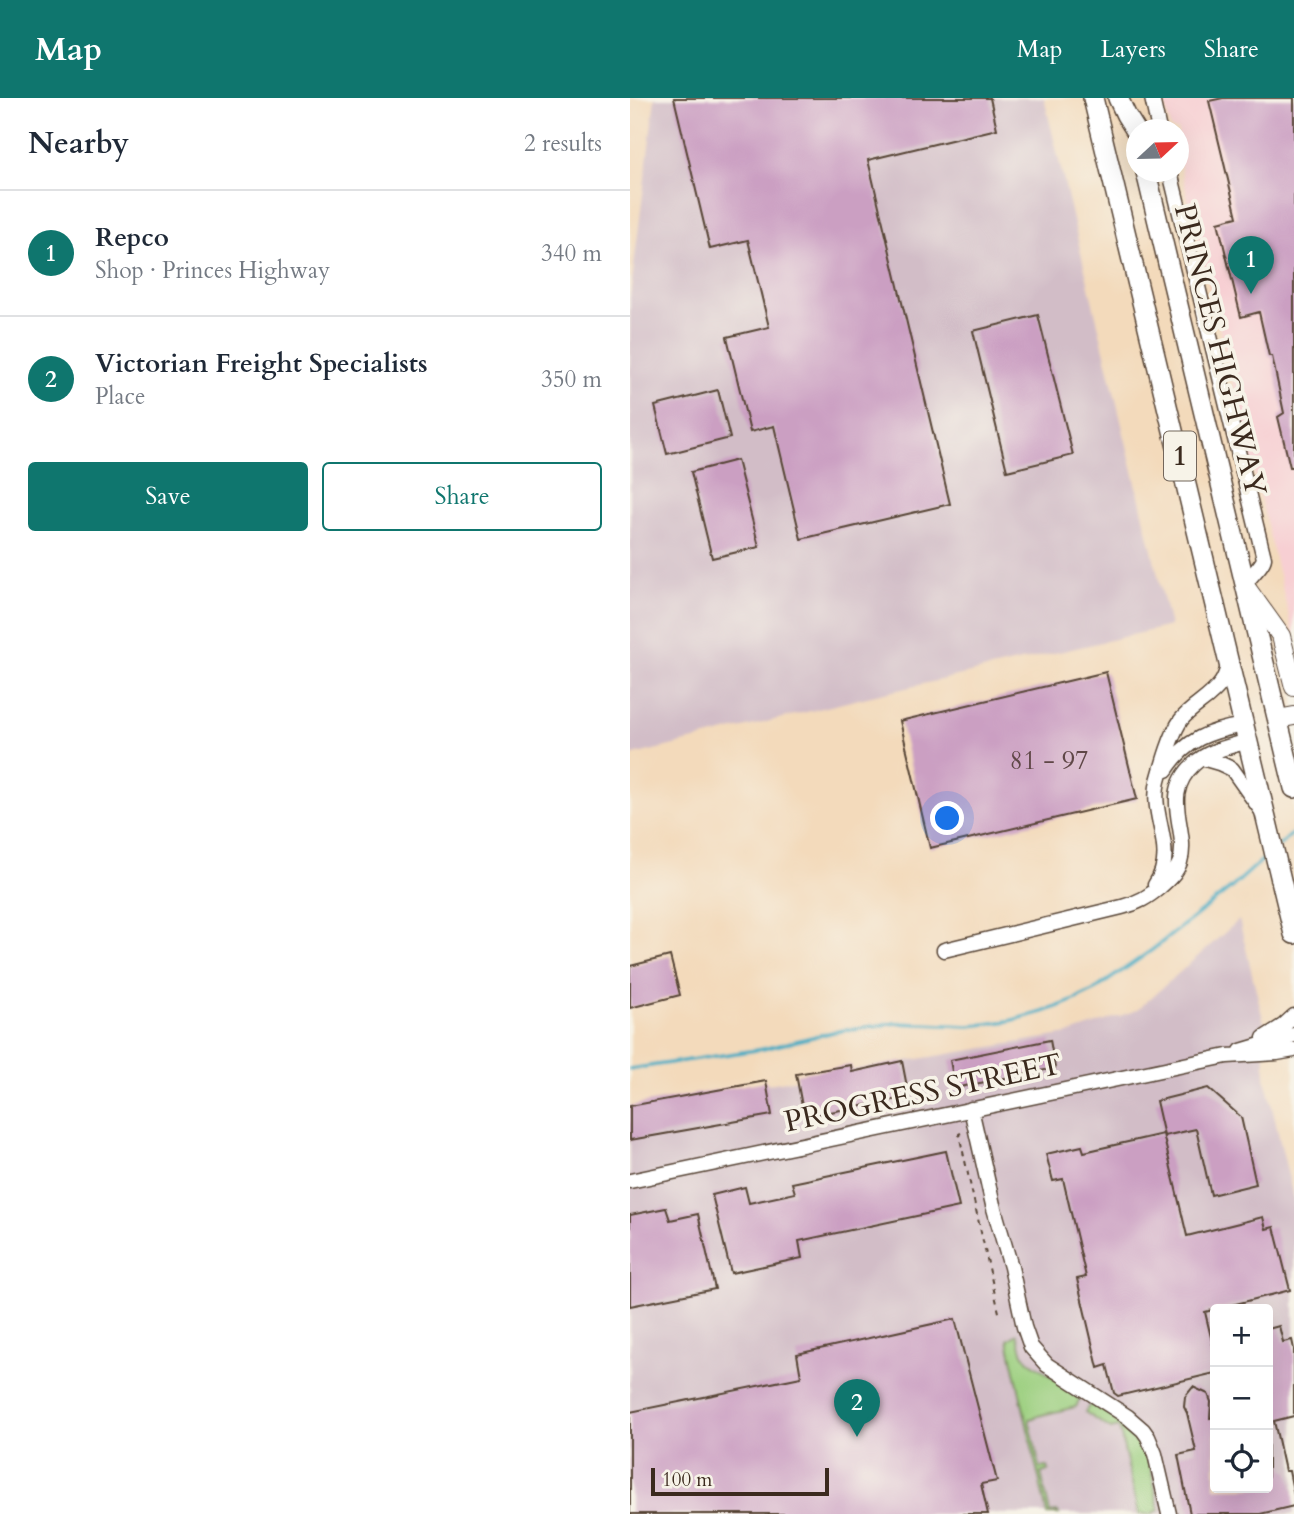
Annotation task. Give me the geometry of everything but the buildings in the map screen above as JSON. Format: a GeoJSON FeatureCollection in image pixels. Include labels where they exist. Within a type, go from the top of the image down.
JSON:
{"type":"FeatureCollection","features":[{"type":"Feature","properties":{"kind":"highway","name":"1"},"geometry":{"type":"LineString","coordinates":[[1091,98],[1115,187],[1294,934]]}},
{"type":"Feature","properties":{"kind":"highway"},"geometry":{"type":"LineString","coordinates":[[1118,98],[1128,119]]}},
{"type":"Feature","properties":{"kind":"highway"},"geometry":{"type":"LineString","coordinates":[[1129,98],[1133,119]]}},
{"type":"Feature","properties":{"kind":"highway"},"geometry":{"type":"LineString","coordinates":[[1115,187],[1128,182]]}},
{"type":"Feature","properties":{"kind":"highway","name":"PRINCES HIGHWAY"},"geometry":{"type":"LineString","coordinates":[[1149,182],[1246,586],[1287,725],[1294,788]]}},
{"type":"Feature","properties":{"kind":"highway"},"geometry":{"type":"LineString","coordinates":[[1246,733],[1287,725]]}},
{"type":"Feature","properties":{"kind":"main road"},"geometry":{"type":"LineString","coordinates":[[1246,586],[1281,636],[1294,687]]}},
{"type":"Feature","properties":{"kind":"street"},"geometry":{"type":"LineString","coordinates":[[1152,98],[1157,119]]}},
{"type":"Feature","properties":{"kind":"street","name":"PRINCES HIGHWAY"},"geometry":{"type":"LineString","coordinates":[[1171,182],[1264,560],[1251,575],[1246,586]]}},
{"type":"Feature","properties":{"kind":"street"},"geometry":{"type":"LineString","coordinates":[[1122,907],[1139,900],[1159,880],[1164,867],[1165,848],[1156,801],[1158,783],[1179,724],[1187,713],[1220,685],[1230,663]]}},
{"type":"Feature","properties":{"kind":"street"},"geometry":{"type":"LineString","coordinates":[[1158,783],[1177,755],[1193,741],[1217,730],[1246,733]]}},
{"type":"Feature","properties":{"kind":"street"},"geometry":{"type":"LineString","coordinates":[[944,950],[1144,900],[1177,869],[1182,848],[1177,798],[1188,771],[1202,758],[1246,733]]}},
{"type":"Feature","properties":{"kind":"street"},"geometry":{"type":"LineString","coordinates":[[1202,758],[1232,769],[1267,821]]}},
{"type":"Feature","properties":{"kind":"street"},"geometry":{"type":"LineString","coordinates":[[1248,1048],[1294,1016]]}},
{"type":"Feature","properties":{"kind":"street","name":"PROGRESS STREET"},"geometry":{"type":"LineString","coordinates":[[630,1181],[1227,1056],[1294,1035]]}},
{"type":"Feature","properties":{"kind":"street","name":"PROGRESS STREET"},"geometry":{"type":"LineString","coordinates":[[1227,1056],[1291,1054]]}},
{"type":"Feature","properties":{"kind":"street"},"geometry":{"type":"LineString","coordinates":[[971,1109],[993,1205],[1031,1347],[1047,1365],[1128,1417],[1143,1430],[1155,1454],[1169,1514]]}},
{"type":"Feature","properties":{"kind":"path"},"geometry":{"type":"LineString","coordinates":[[976,1129],[959,1133],[1000,1317]]}},
{"type":"Feature","properties":{"kind":"shaded area"},"geometry":{"type":"Polygon","coordinates":[[[655,98],[1044,98],[1170,626],[630,756],[630,298],[655,98]]]}},
{"type":"Feature","properties":{"kind":"shaded area"},"geometry":{"type":"Polygon","coordinates":[[[1163,98],[1294,98],[1294,637],[1184,182],[1189,182],[1189,119],[1168,119],[1163,98]]]}},
{"type":"Feature","properties":{"kind":"shaded area"},"geometry":{"type":"Polygon","coordinates":[[[1239,920],[1264,1023],[1265,1077],[1294,1201],[1294,1514],[630,1514],[630,1107],[1068,1034],[1137,1010],[1239,920]]]}},
{"type":"Feature","properties":{"kind":"green space"},"geometry":{"type":"Polygon","coordinates":[[[1017,1334],[1023,1354],[1028,1360],[1081,1397],[1076,1407],[1029,1419],[1040,1468],[1048,1467],[1049,1471],[1041,1473],[1050,1513],[1059,1514],[1047,1514],[1008,1340],[1017,1334]]]}},
{"type":"Feature","properties":{"kind":"green space"},"geometry":{"type":"Polygon","coordinates":[[[1091,1403],[1121,1420],[1142,1445],[1150,1466],[1159,1511],[1139,1514],[1119,1427],[1111,1429],[1085,1412],[1091,1403]]]}},
{"type":"Feature","properties":{"kind":"waterway"},"geometry":{"type":"LineString","coordinates":[[1280,845],[1294,832]]}},
{"type":"Feature","properties":{"kind":"waterway"},"geometry":{"type":"LineString","coordinates":[[630,1069],[763,1049],[833,1032],[896,1023],[970,1026],[1009,1021],[1043,1012],[1093,991],[1152,950],[1231,888],[1269,854]]}},
{"type":"Feature","properties":{"kind":"place","name":"Repco"},"geometry":{"type":"Point","coordinates":[1251,294]}},
{"type":"Feature","properties":{"kind":"place","name":"Victorian Freight Specialists"},"geometry":{"type":"Point","coordinates":[857,1437]}}]}
